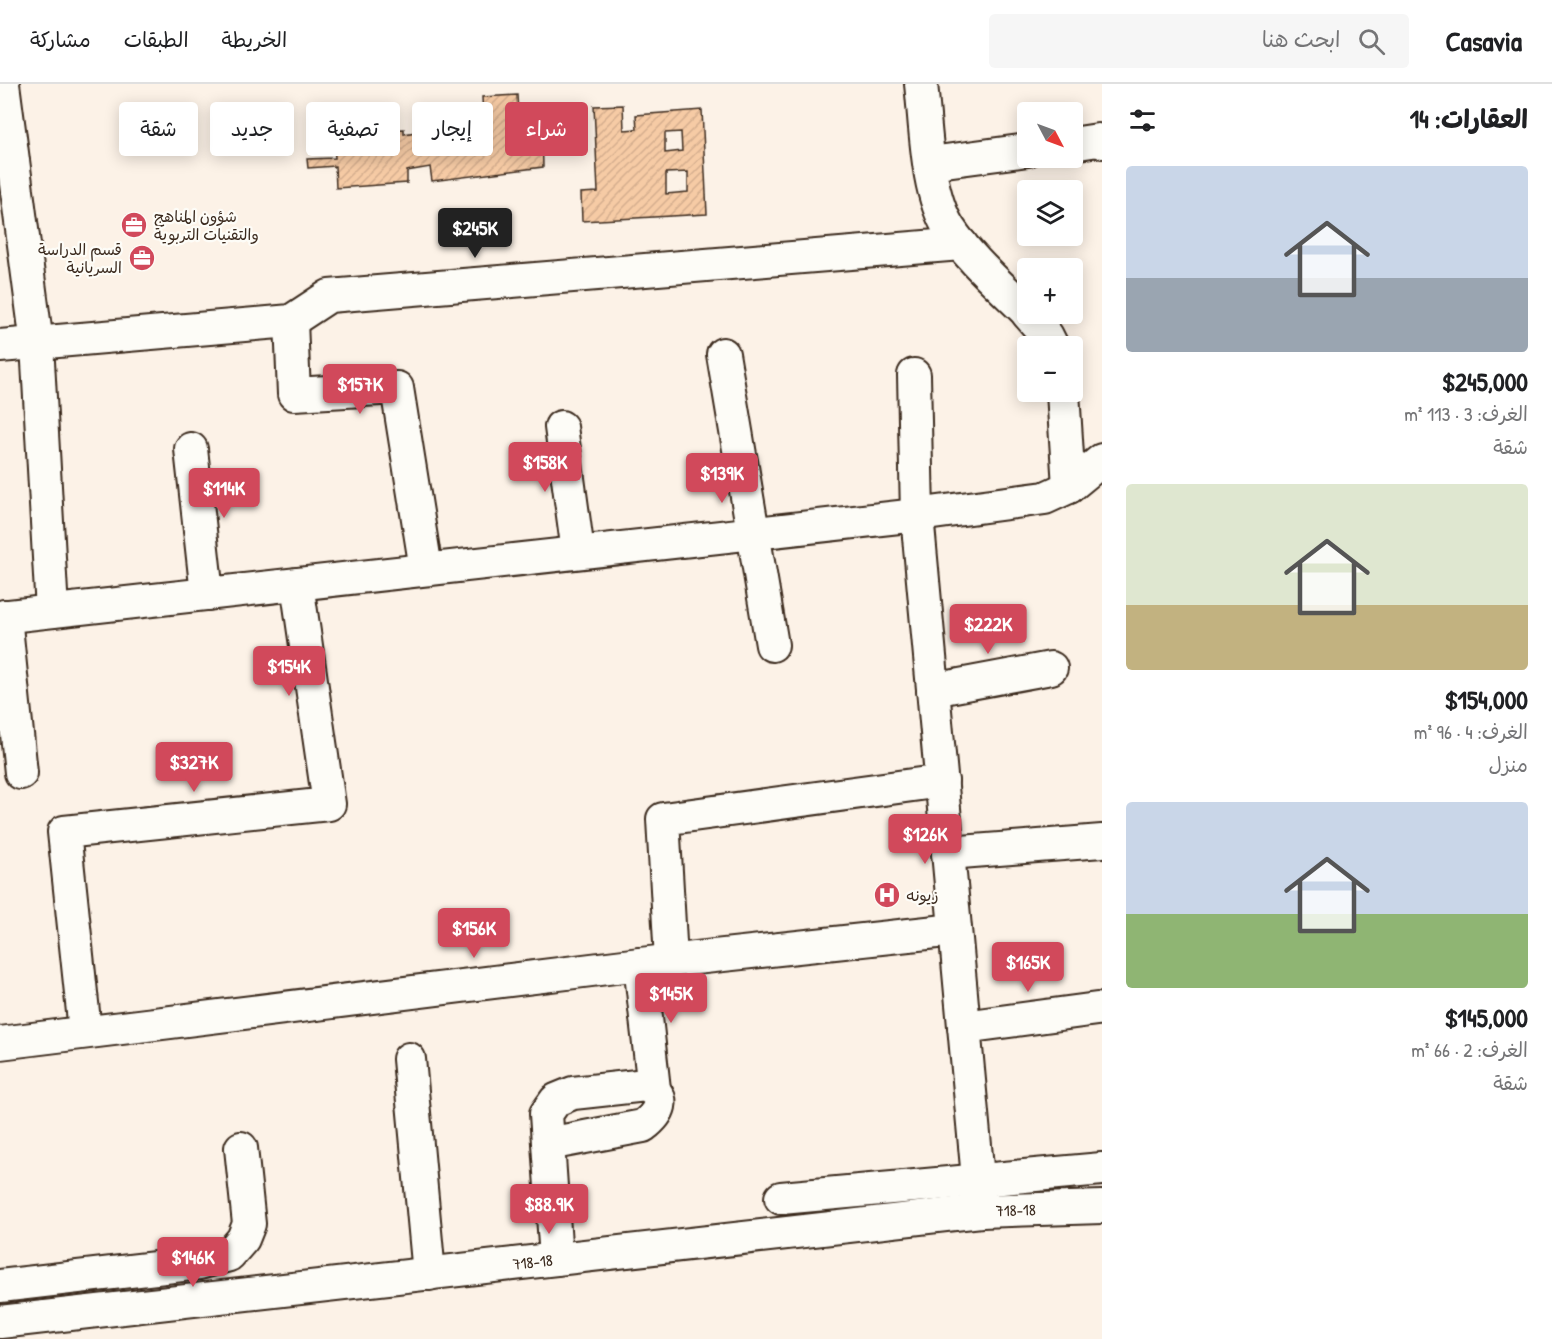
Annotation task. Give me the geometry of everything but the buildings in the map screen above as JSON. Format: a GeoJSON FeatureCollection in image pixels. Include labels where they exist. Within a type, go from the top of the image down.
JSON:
{"type":"FeatureCollection","features":[{"type":"Feature","properties":{"kind":"street"},"geometry":{"type":"LineString","coordinates":[[3,84],[37,344],[52,611]]}},
{"type":"Feature","properties":{"kind":"street"},"geometry":{"type":"LineString","coordinates":[[921,84],[933,185],[939,206],[948,226],[961,244],[1017,302]]}},
{"type":"Feature","properties":{"kind":"street"},"geometry":{"type":"LineString","coordinates":[[1083,142],[1098,140],[1102,142]]}},
{"type":"Feature","properties":{"kind":"street"},"geometry":{"type":"LineString","coordinates":[[930,163],[1017,151]]}},
{"type":"Feature","properties":{"kind":"street"},"geometry":{"type":"LineString","coordinates":[[0,346],[291,321],[329,296],[961,244]]}},
{"type":"Feature","properties":{"kind":"street"},"geometry":{"type":"LineString","coordinates":[[291,321],[294,394],[397,388],[426,569]]}},
{"type":"Feature","properties":{"kind":"street"},"geometry":{"type":"LineString","coordinates":[[1037,324],[1047,336]]}},
{"type":"Feature","properties":{"kind":"street"},"geometry":{"type":"LineString","coordinates":[[723,354],[772,645]]}},
{"type":"Feature","properties":{"kind":"street"},"geometry":{"type":"LineString","coordinates":[[914,375],[917,515],[981,1211]]}},
{"type":"Feature","properties":{"kind":"street"},"geometry":{"type":"LineString","coordinates":[[1064,402],[1069,487]]}},
{"type":"Feature","properties":{"kind":"street"},"geometry":{"type":"LineString","coordinates":[[561,427],[578,552]]}},
{"type":"Feature","properties":{"kind":"street"},"geometry":{"type":"LineString","coordinates":[[191,449],[207,594]]}},
{"type":"Feature","properties":{"kind":"street"},"geometry":{"type":"LineString","coordinates":[[21,772],[2,616],[917,515],[1045,498],[1069,487],[1102,460]]}},
{"type":"Feature","properties":{"kind":"street"},"geometry":{"type":"LineString","coordinates":[[85,1031],[64,832],[329,804],[297,584]]}},
{"type":"Feature","properties":{"kind":"street"},"geometry":{"type":"LineString","coordinates":[[933,690],[1051,668]]}},
{"type":"Feature","properties":{"kind":"street"},"geometry":{"type":"LineString","coordinates":[[671,960],[663,819],[942,781]]}},
{"type":"Feature","properties":{"kind":"street"},"geometry":{"type":"LineString","coordinates":[[948,853],[1102,841]]}},
{"type":"Feature","properties":{"kind":"street"},"geometry":{"type":"LineString","coordinates":[[0,1043],[671,960],[955,930]]}},
{"type":"Feature","properties":{"kind":"street"},"geometry":{"type":"LineString","coordinates":[[640,964],[654,1089]]}},
{"type":"Feature","properties":{"kind":"street"},"geometry":{"type":"LineString","coordinates":[[964,1026],[1097,1009]]}},
{"type":"Feature","properties":{"kind":"street"},"geometry":{"type":"LineString","coordinates":[[409,1059],[429,1274]]}},
{"type":"Feature","properties":{"kind":"street"},"geometry":{"type":"LineString","coordinates":[[548,1144],[643,1126],[653,1119],[659,1110],[660,1097],[654,1089],[646,1085],[573,1093],[556,1100],[546,1114],[548,1144],[556,1259]]}},
{"type":"Feature","properties":{"kind":"street"},"geometry":{"type":"LineString","coordinates":[[0,1286],[199,1263],[229,1255],[243,1239],[249,1224],[241,1148]]}},
{"type":"Feature","properties":{"kind":"street"},"geometry":{"type":"LineString","coordinates":[[781,1198],[1102,1169]]}},
{"type":"Feature","properties":{"kind":"street","name":"718-18"},"geometry":{"type":"LineString","coordinates":[[0,1322],[981,1211],[1102,1207]]}},
{"type":"Feature","properties":{"kind":"place","name":"شؤون المناهج والتقنيات التربوية"},"geometry":{"type":"Point","coordinates":[134,225]}},
{"type":"Feature","properties":{"kind":"place","name":"قسم الدراسة السريانية"},"geometry":{"type":"Point","coordinates":[142,258]}},
{"type":"Feature","properties":{"kind":"place","name":"زيونه"},"geometry":{"type":"Point","coordinates":[887,895]}}]}
